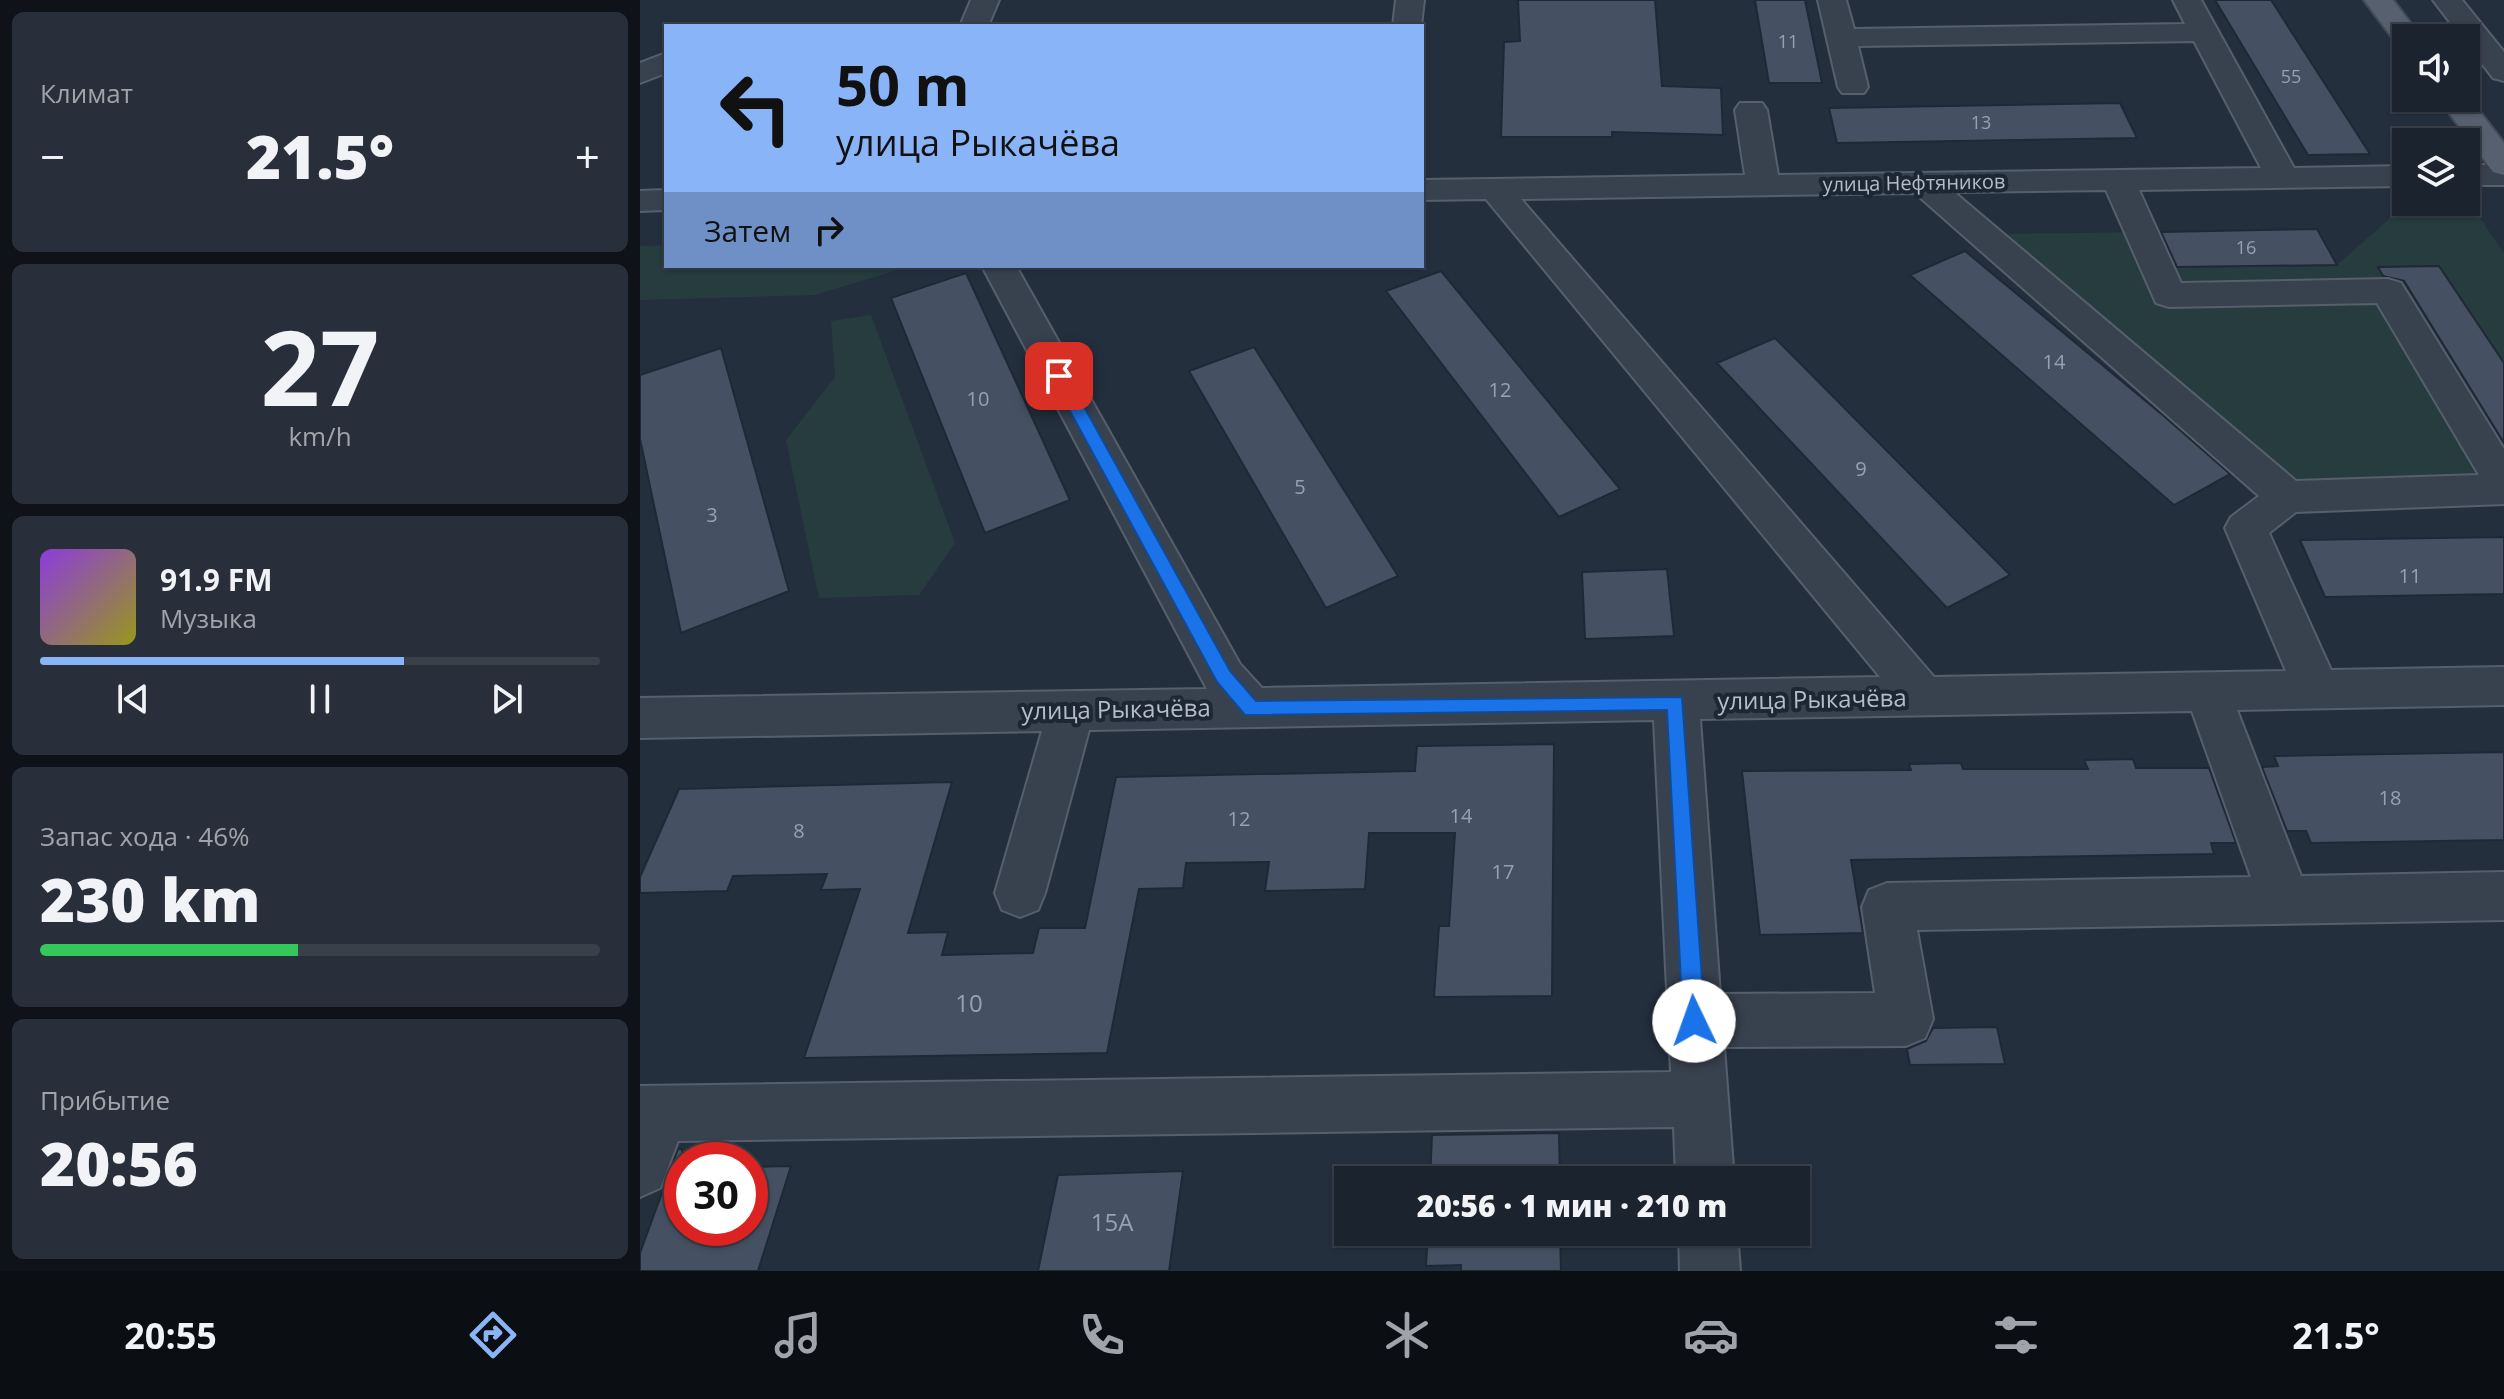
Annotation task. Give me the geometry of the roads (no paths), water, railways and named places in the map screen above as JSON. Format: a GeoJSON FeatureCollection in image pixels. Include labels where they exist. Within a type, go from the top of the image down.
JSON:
{"type":"FeatureCollection","features":[{"type":"Feature","properties":{"kind":"main road"},"geometry":{"type":"LineString","coordinates":[[2378,0],[2396,24]]}},
{"type":"Feature","properties":{"kind":"main road"},"geometry":{"type":"LineString","coordinates":[[2464,112],[2504,165]]}},
{"type":"Feature","properties":{"kind":"street"},"geometry":{"type":"LineString","coordinates":[[975,24],[985,0]]}},
{"type":"Feature","properties":{"kind":"street"},"geometry":{"type":"LineString","coordinates":[[1407,24],[1410,0]]}},
{"type":"Feature","properties":{"kind":"street"},"geometry":{"type":"LineString","coordinates":[[1832,0],[1853,87]]}},
{"type":"Feature","properties":{"kind":"street"},"geometry":{"type":"LineString","coordinates":[[2187,0],[2283,178]]}},
{"type":"Feature","properties":{"kind":"street"},"geometry":{"type":"LineString","coordinates":[[2447,0],[2504,72]]}},
{"type":"Feature","properties":{"kind":"street"},"geometry":{"type":"LineString","coordinates":[[1841,38],[2204,32]]}},
{"type":"Feature","properties":{"kind":"street"},"geometry":{"type":"LineString","coordinates":[[640,74],[664,63]]}},
{"type":"Feature","properties":{"kind":"street"},"geometry":{"type":"LineString","coordinates":[[1751,110],[1763,186]]}},
{"type":"Feature","properties":{"kind":"street"},"geometry":{"type":"LineString","coordinates":[[2480,175],[2504,175]]}},
{"type":"Feature","properties":{"kind":"street","name":"улица Нефтяников"},"geometry":{"type":"LineString","coordinates":[[1424,190],[2392,176]]}},
{"type":"Feature","properties":{"kind":"street"},"geometry":{"type":"LineString","coordinates":[[2118,180],[2169,295],[2388,291],[2504,486],[2287,497],[2246,528],[2301,657],[2319,690]]}},
{"type":"Feature","properties":{"kind":"street"},"geometry":{"type":"LineString","coordinates":[[1923,183],[2287,497]]}},
{"type":"Feature","properties":{"kind":"street"},"geometry":{"type":"LineString","coordinates":[[1495,189],[1924,697]]}},
{"type":"Feature","properties":{"kind":"street"},"geometry":{"type":"LineString","coordinates":[[640,201],[664,200]]}},
{"type":"Feature","properties":{"kind":"street"},"geometry":{"type":"LineString","coordinates":[[1000,268],[1224,677],[1252,709]]}},
{"type":"Feature","properties":{"kind":"street","name":"улица Рыкачёва"},"geometry":{"type":"LineString","coordinates":[[640,718],[2504,686]]}},
{"type":"Feature","properties":{"kind":"street"},"geometry":{"type":"LineString","coordinates":[[2208,693],[2285,900]]}},
{"type":"Feature","properties":{"kind":"street"},"geometry":{"type":"LineString","coordinates":[[1676,702],[1704,1166]]}},
{"type":"Feature","properties":{"kind":"street"},"geometry":{"type":"LineString","coordinates":[[1020,893],[1071,710]]}},
{"type":"Feature","properties":{"kind":"street"},"geometry":{"type":"LineString","coordinates":[[1694,1021],[1906,1019],[1887,907],[2504,896]]}},
{"type":"Feature","properties":{"kind":"street"},"geometry":{"type":"LineString","coordinates":[[640,1168],[650,1114],[1700,1099]]}},
{"type":"Feature","properties":{"kind":"street"},"geometry":{"type":"LineString","coordinates":[[1709,1246],[1710,1271]]}}]}
